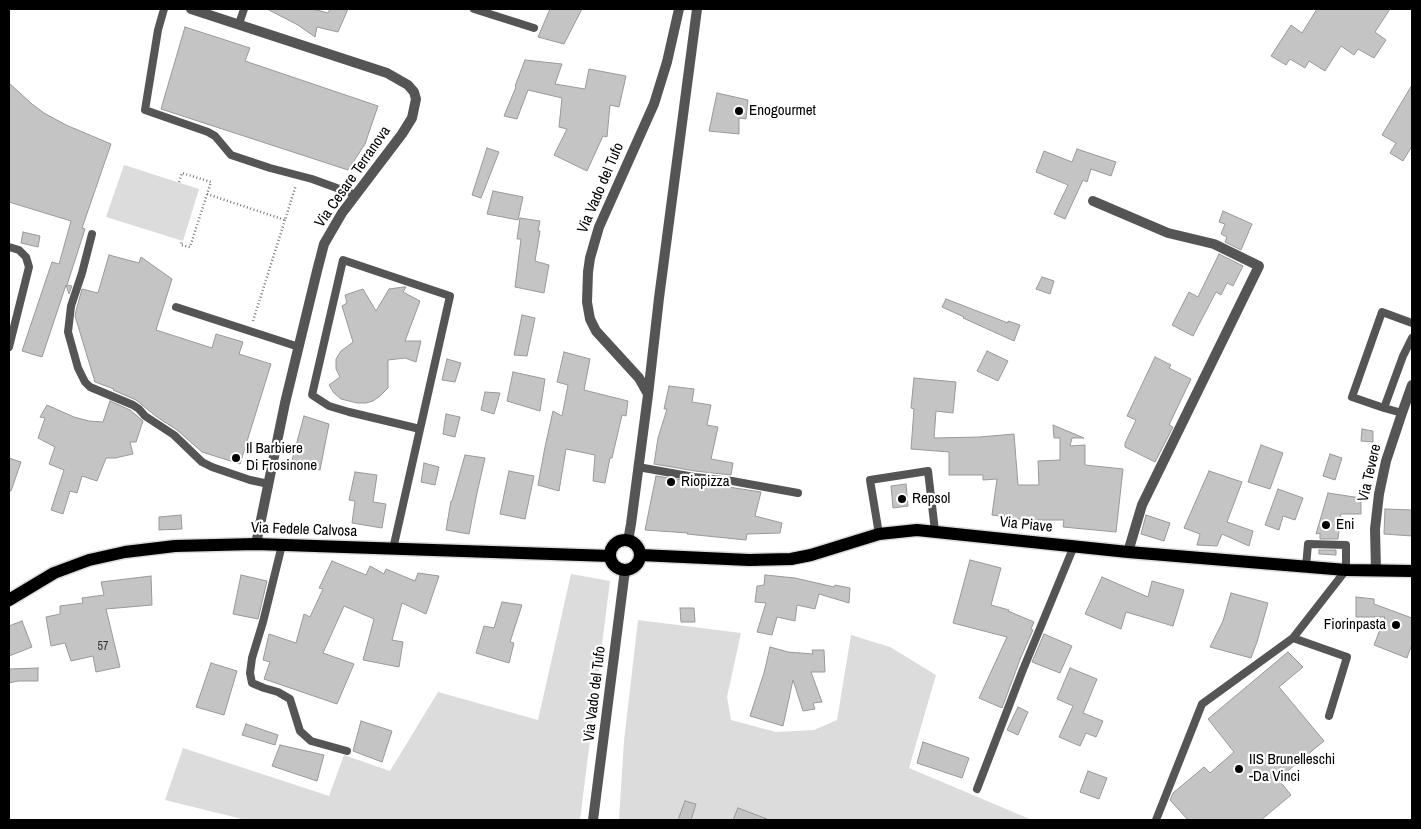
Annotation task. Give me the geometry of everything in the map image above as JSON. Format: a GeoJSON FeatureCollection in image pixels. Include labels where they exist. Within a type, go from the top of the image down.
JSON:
{"type":"FeatureCollection","features":[{"type":"Feature","properties":{"kind":"main road","name":"Via Piave"},"geometry":{"type":"LineString","coordinates":[[640,555],[750,560],[791,559],[811,555],[878,534],[918,530],[1128,552],[1306,567],[1412,571]]}},
{"type":"Feature","properties":{"kind":"main road"},"geometry":{"type":"LineString","coordinates":[[628,540],[636,546],[640,555],[637,564],[630,570],[616,568],[610,560],[610,551],[615,544],[628,540]]}},
{"type":"Feature","properties":{"kind":"main road","name":"Via Fedele Calvosa"},"geometry":{"type":"LineString","coordinates":[[9,600],[24,589],[54,573],[89,560],[125,552],[175,546],[282,544],[610,556]]}},
{"type":"Feature","properties":{"kind":"street","name":"Via Cesare Terranova"},"geometry":{"type":"LineString","coordinates":[[191,9],[386,73],[408,85],[414,92],[416,99],[412,118],[402,134],[342,213],[324,244],[285,403],[256,544]]}},
{"type":"Feature","properties":{"kind":"street","name":"Via Vado del Tufo"},"geometry":{"type":"LineString","coordinates":[[648,395],[640,378],[596,331],[590,319],[587,302],[588,272],[599,226],[654,104],[667,62],[678,9]]}},
{"type":"Feature","properties":{"kind":"street"},"geometry":{"type":"LineString","coordinates":[[628,540],[697,9]]}},
{"type":"Feature","properties":{"kind":"street"},"geometry":{"type":"LineString","coordinates":[[1093,201],[1168,233],[1214,244],[1259,266],[1142,505],[1128,552]]}},
{"type":"Feature","properties":{"kind":"street","name":"Via Tevere"},"geometry":{"type":"LineString","coordinates":[[1376,570],[1375,529],[1379,494],[1386,461],[1412,385]]}},
{"type":"Feature","properties":{"kind":"street","name":"Via Vado del Tufo"},"geometry":{"type":"LineString","coordinates":[[593,820],[625,570]]}},
{"type":"Feature","properties":{"kind":"lane"},"geometry":{"type":"LineString","coordinates":[[164,9],[158,30],[145,110],[208,132],[215,136],[231,156],[299,175],[356,195]]}},
{"type":"Feature","properties":{"kind":"lane"},"geometry":{"type":"LineString","coordinates":[[239,24],[244,9]]}},
{"type":"Feature","properties":{"kind":"lane"},"geometry":{"type":"LineString","coordinates":[[474,9],[534,28]]}},
{"type":"Feature","properties":{"kind":"lane"},"geometry":{"type":"LineString","coordinates":[[92,234],[71,306],[68,332],[78,368],[85,382],[90,387],[139,409],[145,416],[174,435],[202,462],[250,480],[269,484]]}},
{"type":"Feature","properties":{"kind":"lane"},"geometry":{"type":"LineString","coordinates":[[9,247],[20,250],[26,257],[29,267],[9,347]]}},
{"type":"Feature","properties":{"kind":"lane"},"geometry":{"type":"LineString","coordinates":[[393,549],[450,296],[343,260],[312,395],[329,406],[420,428]]}},
{"type":"Feature","properties":{"kind":"lane"},"geometry":{"type":"LineString","coordinates":[[176,307],[299,347]]}},
{"type":"Feature","properties":{"kind":"lane"},"geometry":{"type":"LineString","coordinates":[[1402,413],[1352,396],[1382,312],[1412,323]]}},
{"type":"Feature","properties":{"kind":"lane"},"geometry":{"type":"LineString","coordinates":[[1384,408],[1403,356],[1412,338]]}},
{"type":"Feature","properties":{"kind":"lane"},"geometry":{"type":"LineString","coordinates":[[638,467],[798,493]]}},
{"type":"Feature","properties":{"kind":"lane"},"geometry":{"type":"LineString","coordinates":[[878,534],[870,480],[928,471],[935,531]]}},
{"type":"Feature","properties":{"kind":"lane"},"geometry":{"type":"LineString","coordinates":[[282,544],[252,658],[250,673],[252,683],[278,692],[290,699],[300,731],[311,741],[347,751]]}},
{"type":"Feature","properties":{"kind":"lane"},"geometry":{"type":"LineString","coordinates":[[1156,820],[1202,704],[1293,638],[1346,570],[1346,545],[1308,544],[1306,567]]}},
{"type":"Feature","properties":{"kind":"lane"},"geometry":{"type":"LineString","coordinates":[[977,789],[1022,672],[1074,546]]}},
{"type":"Feature","properties":{"kind":"lane"},"geometry":{"type":"LineString","coordinates":[[1293,638],[1347,657],[1329,716]]}},
{"type":"Feature","properties":{"kind":"path"},"geometry":{"type":"LineString","coordinates":[[178,182],[182,172],[211,182],[190,247],[181,244],[182,240]]}},
{"type":"Feature","properties":{"kind":"path"},"geometry":{"type":"LineString","coordinates":[[250,331],[299,175]]}},
{"type":"Feature","properties":{"kind":"path"},"geometry":{"type":"LineString","coordinates":[[208,194],[285,220]]}},
{"type":"Feature","properties":{"kind":"shaded area"},"geometry":{"type":"Polygon","coordinates":[[[124,165],[199,189],[183,241],[106,217],[124,165]]]}},
{"type":"Feature","properties":{"kind":"shaded area"},"geometry":{"type":"Polygon","coordinates":[[[571,574],[610,581],[580,820],[246,820],[165,800],[183,748],[329,796],[344,755],[390,771],[438,692],[538,720],[571,574]]]}},
{"type":"Feature","properties":{"kind":"shaded area"},"geometry":{"type":"Polygon","coordinates":[[[638,620],[741,633],[727,697],[731,720],[776,732],[814,730],[837,720],[851,635],[890,647],[936,675],[909,768],[1032,820],[619,819],[624,741],[638,620]]]}},
{"type":"Feature","properties":{"kind":"building"},"geometry":{"type":"Polygon","coordinates":[[[267,9],[313,9],[328,13],[330,9],[348,9],[338,32],[317,27],[315,37],[298,25],[267,9]]]}},
{"type":"Feature","properties":{"kind":"building"},"geometry":{"type":"Polygon","coordinates":[[[550,9],[582,9],[564,44],[538,37],[550,9]]]}},
{"type":"Feature","properties":{"kind":"building"},"geometry":{"type":"Polygon","coordinates":[[[1317,9],[1390,9],[1375,32],[1386,40],[1374,58],[1358,49],[1354,55],[1341,46],[1325,71],[1309,61],[1305,68],[1290,59],[1286,65],[1271,56],[1291,25],[1302,33],[1317,9]]]}},
{"type":"Feature","properties":{"kind":"building"},"geometry":{"type":"Polygon","coordinates":[[[185,27],[250,48],[245,61],[378,106],[365,144],[348,170],[161,109],[185,27]]]}},
{"type":"Feature","properties":{"kind":"building"},"geometry":{"type":"Polygon","coordinates":[[[525,60],[562,64],[555,84],[585,89],[589,69],[626,76],[619,107],[610,105],[607,137],[603,136],[587,171],[554,155],[567,129],[559,127],[562,98],[528,90],[517,119],[504,116],[525,60]]]}},
{"type":"Feature","properties":{"kind":"building"},"geometry":{"type":"Polygon","coordinates":[[[9,83],[44,113],[66,125],[111,144],[82,228],[85,229],[67,285],[72,286],[69,294],[66,285],[42,357],[22,351],[52,262],[59,264],[71,221],[9,202],[9,83]]]}},
{"type":"Feature","properties":{"kind":"building"},"geometry":{"type":"Polygon","coordinates":[[[1412,85],[1412,146],[1403,161],[1390,153],[1396,143],[1382,135],[1412,85]]]}},
{"type":"Feature","properties":{"kind":"building"},"geometry":{"type":"Polygon","coordinates":[[[717,93],[748,100],[746,119],[739,118],[739,134],[709,131],[717,93]]]}},
{"type":"Feature","properties":{"kind":"building"},"geometry":{"type":"Polygon","coordinates":[[[487,148],[499,152],[481,198],[472,195],[487,148]]]}},
{"type":"Feature","properties":{"kind":"building"},"geometry":{"type":"Polygon","coordinates":[[[1077,149],[1116,162],[1111,176],[1091,169],[1087,182],[1083,180],[1065,219],[1054,214],[1068,185],[1036,172],[1044,151],[1072,162],[1077,149]]]}},
{"type":"Feature","properties":{"kind":"building"},"geometry":{"type":"Polygon","coordinates":[[[493,191],[523,197],[518,220],[487,214],[493,191]]]}},
{"type":"Feature","properties":{"kind":"building"},"geometry":{"type":"Polygon","coordinates":[[[1223,211],[1252,224],[1241,250],[1225,242],[1227,237],[1221,234],[1225,224],[1219,222],[1223,211]]]}},
{"type":"Feature","properties":{"kind":"building"},"geometry":{"type":"Polygon","coordinates":[[[520,218],[540,221],[535,261],[549,265],[544,293],[515,287],[521,239],[517,239],[520,218]]]}},
{"type":"Feature","properties":{"kind":"building"},"geometry":{"type":"Polygon","coordinates":[[[23,232],[40,236],[38,247],[21,243],[23,232]]]}},
{"type":"Feature","properties":{"kind":"building"},"geometry":{"type":"Polygon","coordinates":[[[1219,254],[1243,266],[1233,286],[1227,283],[1221,295],[1216,292],[1193,336],[1172,325],[1189,292],[1198,297],[1219,254]]]}},
{"type":"Feature","properties":{"kind":"building"},"geometry":{"type":"Polygon","coordinates":[[[109,255],[139,263],[141,257],[172,279],[156,330],[212,348],[216,334],[243,342],[239,354],[271,364],[240,464],[202,452],[177,430],[136,400],[95,382],[75,316],[82,289],[98,293],[109,255]]]}},
{"type":"Feature","properties":{"kind":"building"},"geometry":{"type":"Polygon","coordinates":[[[1042,277],[1054,281],[1050,294],[1036,289],[1042,277]]]}},
{"type":"Feature","properties":{"kind":"building"},"geometry":{"type":"Polygon","coordinates":[[[406,287],[403,292],[420,301],[405,341],[421,341],[416,362],[405,358],[388,360],[388,388],[373,401],[357,403],[341,399],[329,385],[340,377],[336,369],[336,359],[341,351],[353,342],[342,306],[347,303],[345,295],[363,289],[376,311],[389,289],[406,287]]]}},
{"type":"Feature","properties":{"kind":"building"},"geometry":{"type":"Polygon","coordinates":[[[946,299],[1008,323],[1008,321],[1020,325],[1014,341],[942,307],[946,299]]]}},
{"type":"Feature","properties":{"kind":"building"},"geometry":{"type":"Polygon","coordinates":[[[522,315],[535,318],[527,356],[514,355],[522,315]]]}},
{"type":"Feature","properties":{"kind":"building"},"geometry":{"type":"Polygon","coordinates":[[[987,351],[1008,361],[998,381],[977,371],[987,351]]]}},
{"type":"Feature","properties":{"kind":"building"},"geometry":{"type":"Polygon","coordinates":[[[564,352],[590,359],[584,390],[628,401],[626,416],[622,415],[605,483],[593,481],[595,455],[566,449],[559,491],[538,485],[553,411],[562,416],[568,385],[557,382],[564,352]]]}},
{"type":"Feature","properties":{"kind":"building"},"geometry":{"type":"Polygon","coordinates":[[[1155,357],[1171,365],[1169,368],[1191,379],[1169,425],[1173,427],[1155,462],[1125,447],[1125,443],[1136,420],[1127,416],[1155,357]]]}},
{"type":"Feature","properties":{"kind":"building"},"geometry":{"type":"Polygon","coordinates":[[[447,359],[461,363],[455,382],[442,380],[447,359]]]}},
{"type":"Feature","properties":{"kind":"building"},"geometry":{"type":"Polygon","coordinates":[[[513,372],[545,379],[540,411],[507,401],[513,372]]]}},
{"type":"Feature","properties":{"kind":"building"},"geometry":{"type":"Polygon","coordinates":[[[914,378],[956,382],[953,413],[936,411],[934,438],[1014,434],[1018,485],[1039,485],[1038,461],[1060,460],[1060,438],[1054,438],[1053,425],[1084,438],[1072,438],[1070,446],[1085,445],[1085,465],[1123,469],[1116,532],[1063,527],[1064,520],[1026,520],[992,515],[997,479],[983,480],[983,475],[949,475],[949,452],[911,449],[914,409],[911,408],[914,378]]]}},
{"type":"Feature","properties":{"kind":"building"},"geometry":{"type":"Polygon","coordinates":[[[669,386],[694,389],[692,402],[711,405],[707,425],[718,427],[711,459],[733,463],[731,475],[654,464],[658,438],[667,409],[664,409],[669,386]]]}},
{"type":"Feature","properties":{"kind":"building"},"geometry":{"type":"Polygon","coordinates":[[[485,392],[500,393],[494,414],[481,410],[485,392]]]}},
{"type":"Feature","properties":{"kind":"building"},"geometry":{"type":"Polygon","coordinates":[[[110,401],[130,410],[143,421],[136,442],[130,442],[133,454],[106,458],[97,481],[82,476],[77,493],[70,491],[63,514],[51,510],[64,470],[49,464],[55,447],[38,438],[45,418],[40,417],[47,405],[74,417],[103,422],[110,401]]]}},
{"type":"Feature","properties":{"kind":"building"},"geometry":{"type":"Polygon","coordinates":[[[446,414],[460,417],[455,437],[443,434],[446,414]]]}},
{"type":"Feature","properties":{"kind":"building"},"geometry":{"type":"Polygon","coordinates":[[[304,416],[329,424],[320,470],[291,464],[304,416]]]}},
{"type":"Feature","properties":{"kind":"building"},"geometry":{"type":"Polygon","coordinates":[[[1362,429],[1373,431],[1373,442],[1361,441],[1362,429]]]}},
{"type":"Feature","properties":{"kind":"building"},"geometry":{"type":"Polygon","coordinates":[[[1261,445],[1283,453],[1270,489],[1248,482],[1261,445]]]}},
{"type":"Feature","properties":{"kind":"building"},"geometry":{"type":"Polygon","coordinates":[[[1330,454],[1342,458],[1335,480],[1323,476],[1330,454]]]}},
{"type":"Feature","properties":{"kind":"building"},"geometry":{"type":"Polygon","coordinates":[[[465,455],[485,458],[469,534],[446,530],[451,501],[465,455]]]}},
{"type":"Feature","properties":{"kind":"building"},"geometry":{"type":"Polygon","coordinates":[[[9,458],[21,462],[11,491],[9,491],[9,458]]]}},
{"type":"Feature","properties":{"kind":"building"},"geometry":{"type":"Polygon","coordinates":[[[424,463],[439,467],[435,485],[421,482],[424,463]]]}},
{"type":"Feature","properties":{"kind":"building"},"geometry":{"type":"Polygon","coordinates":[[[509,471],[534,476],[525,519],[500,514],[509,471]]]}},
{"type":"Feature","properties":{"kind":"building"},"geometry":{"type":"Polygon","coordinates":[[[1209,471],[1242,482],[1227,522],[1253,531],[1249,546],[1222,534],[1217,546],[1197,545],[1200,534],[1184,528],[1209,471]]]}},
{"type":"Feature","properties":{"kind":"building"},"geometry":{"type":"Polygon","coordinates":[[[355,472],[377,475],[373,502],[386,504],[382,528],[352,523],[355,501],[349,500],[355,472]]]}},
{"type":"Feature","properties":{"kind":"building"},"geometry":{"type":"Polygon","coordinates":[[[656,476],[761,492],[755,516],[782,523],[780,533],[747,534],[746,540],[645,530],[656,476]]]}},
{"type":"Feature","properties":{"kind":"building"},"geometry":{"type":"Polygon","coordinates":[[[906,484],[908,506],[893,508],[891,486],[906,484]]]}},
{"type":"Feature","properties":{"kind":"building"},"geometry":{"type":"Polygon","coordinates":[[[1278,489],[1303,498],[1295,520],[1283,516],[1279,530],[1265,525],[1278,489]]]}},
{"type":"Feature","properties":{"kind":"building"},"geometry":{"type":"Polygon","coordinates":[[[1328,493],[1361,498],[1361,514],[1341,514],[1338,539],[1320,539],[1320,533],[1316,534],[1328,493]]]}},
{"type":"Feature","properties":{"kind":"building"},"geometry":{"type":"Polygon","coordinates":[[[1385,509],[1412,510],[1412,536],[1384,534],[1385,509]]]}},
{"type":"Feature","properties":{"kind":"building"},"geometry":{"type":"Polygon","coordinates":[[[181,515],[182,529],[159,530],[159,517],[181,515]]]}},
{"type":"Feature","properties":{"kind":"building"},"geometry":{"type":"Polygon","coordinates":[[[1146,515],[1170,523],[1164,541],[1141,534],[1146,515]]]}},
{"type":"Feature","properties":{"kind":"building"},"geometry":{"type":"Polygon","coordinates":[[[1319,550],[1336,550],[1336,555],[1319,554],[1319,550]]]}},
{"type":"Feature","properties":{"kind":"building"},"geometry":{"type":"Polygon","coordinates":[[[970,560],[1001,568],[991,605],[1009,610],[1034,622],[1031,629],[1033,630],[1002,708],[979,698],[1007,637],[953,623],[970,560]]]}},
{"type":"Feature","properties":{"kind":"building"},"geometry":{"type":"Polygon","coordinates":[[[332,561],[366,575],[370,566],[384,574],[386,569],[415,581],[418,573],[439,576],[426,614],[402,603],[392,640],[403,642],[399,667],[363,660],[374,619],[344,606],[323,653],[354,664],[337,704],[264,679],[270,662],[263,660],[269,634],[296,643],[304,614],[310,617],[323,589],[319,588],[332,561]]]}},
{"type":"Feature","properties":{"kind":"building"},"geometry":{"type":"Polygon","coordinates":[[[241,575],[267,581],[258,619],[233,614],[241,575]]]}},
{"type":"Feature","properties":{"kind":"building"},"geometry":{"type":"Polygon","coordinates":[[[765,575],[795,578],[834,587],[835,585],[850,588],[849,603],[819,594],[815,609],[797,605],[795,621],[777,617],[772,635],[757,632],[766,603],[755,602],[757,586],[764,585],[765,575]]]}},
{"type":"Feature","properties":{"kind":"building"},"geometry":{"type":"Polygon","coordinates":[[[151,576],[152,605],[106,609],[120,667],[96,672],[93,656],[71,661],[65,643],[51,646],[46,617],[60,614],[60,606],[83,603],[82,598],[104,595],[101,582],[151,576]]]}},
{"type":"Feature","properties":{"kind":"building"},"geometry":{"type":"Polygon","coordinates":[[[1102,577],[1148,597],[1152,581],[1184,590],[1173,626],[1126,612],[1121,629],[1085,614],[1102,577]]]}},
{"type":"Feature","properties":{"kind":"building"},"geometry":{"type":"Polygon","coordinates":[[[1231,593],[1268,603],[1251,658],[1210,647],[1223,621],[1231,593]]]}},
{"type":"Feature","properties":{"kind":"building"},"geometry":{"type":"Polygon","coordinates":[[[1356,597],[1374,599],[1374,604],[1412,618],[1412,644],[1407,658],[1374,645],[1385,617],[1356,617],[1356,597]]]}},
{"type":"Feature","properties":{"kind":"building"},"geometry":{"type":"Polygon","coordinates":[[[502,602],[522,605],[510,642],[514,643],[509,663],[476,653],[484,626],[494,628],[502,602]]]}},
{"type":"Feature","properties":{"kind":"building"},"geometry":{"type":"Polygon","coordinates":[[[680,608],[694,608],[695,622],[681,622],[680,608]]]}},
{"type":"Feature","properties":{"kind":"building"},"geometry":{"type":"Polygon","coordinates":[[[22,621],[32,647],[9,656],[9,626],[22,621]]]}},
{"type":"Feature","properties":{"kind":"building"},"geometry":{"type":"Polygon","coordinates":[[[1044,634],[1072,646],[1060,673],[1032,662],[1044,634]]]}},
{"type":"Feature","properties":{"kind":"building"},"geometry":{"type":"Polygon","coordinates":[[[770,647],[788,652],[813,654],[812,650],[824,650],[825,672],[811,672],[822,702],[813,703],[815,709],[803,711],[793,680],[783,726],[750,716],[770,647]]]}},
{"type":"Feature","properties":{"kind":"building"},"geometry":{"type":"Polygon","coordinates":[[[1288,652],[1303,667],[1279,687],[1324,741],[1278,779],[1291,795],[1261,820],[1188,820],[1170,800],[1173,793],[1204,767],[1210,773],[1234,752],[1208,719],[1288,652]]]}},
{"type":"Feature","properties":{"kind":"building"},"geometry":{"type":"Polygon","coordinates":[[[211,663],[237,671],[224,715],[196,707],[211,663]]]}},
{"type":"Feature","properties":{"kind":"building"},"geometry":{"type":"Polygon","coordinates":[[[38,668],[38,681],[9,683],[9,669],[38,668]]]}},
{"type":"Feature","properties":{"kind":"building"},"geometry":{"type":"Polygon","coordinates":[[[1070,668],[1097,679],[1083,713],[1103,721],[1096,737],[1086,733],[1080,746],[1059,737],[1073,706],[1057,699],[1070,668]]]}},
{"type":"Feature","properties":{"kind":"building"},"geometry":{"type":"Polygon","coordinates":[[[1018,707],[1028,712],[1018,735],[1007,730],[1018,707]]]}},
{"type":"Feature","properties":{"kind":"building"},"geometry":{"type":"Polygon","coordinates":[[[361,721],[392,731],[382,762],[353,751],[361,721]]]}},
{"type":"Feature","properties":{"kind":"building"},"geometry":{"type":"Polygon","coordinates":[[[246,724],[278,735],[275,745],[242,735],[246,724]]]}},
{"type":"Feature","properties":{"kind":"building"},"geometry":{"type":"Polygon","coordinates":[[[923,742],[969,758],[962,778],[917,763],[923,742]]]}},
{"type":"Feature","properties":{"kind":"building"},"geometry":{"type":"Polygon","coordinates":[[[280,745],[324,755],[317,781],[272,766],[280,745]]]}},
{"type":"Feature","properties":{"kind":"building"},"geometry":{"type":"Polygon","coordinates":[[[1088,771],[1107,778],[1099,799],[1080,792],[1088,771]]]}},
{"type":"Feature","properties":{"kind":"building"},"geometry":{"type":"Polygon","coordinates":[[[685,801],[696,804],[691,820],[678,820],[685,801]]]}},
{"type":"Feature","properties":{"kind":"building"},"geometry":{"type":"Polygon","coordinates":[[[738,808],[767,819],[767,820],[733,820],[738,808]]]}},
{"type":"Feature","properties":{"kind":"place","name":"Enogourmet"},"geometry":{"type":"Point","coordinates":[739,111]}},
{"type":"Feature","properties":{"kind":"place","name":"Il Barbiere Di Frosinone"},"geometry":{"type":"Point","coordinates":[236,458]}},
{"type":"Feature","properties":{"kind":"place","name":"Riopizza"},"geometry":{"type":"Point","coordinates":[671,482]}},
{"type":"Feature","properties":{"kind":"place","name":"Repsol"},"geometry":{"type":"Point","coordinates":[902,499]}},
{"type":"Feature","properties":{"kind":"place","name":"Eni"},"geometry":{"type":"Point","coordinates":[1326,525]}},
{"type":"Feature","properties":{"kind":"place","name":"Fiorinpasta"},"geometry":{"type":"Point","coordinates":[1396,625]}},
{"type":"Feature","properties":{"kind":"place","name":"IIS Brunelleschi -Da Vinci"},"geometry":{"type":"Point","coordinates":[1239,769]}}]}
